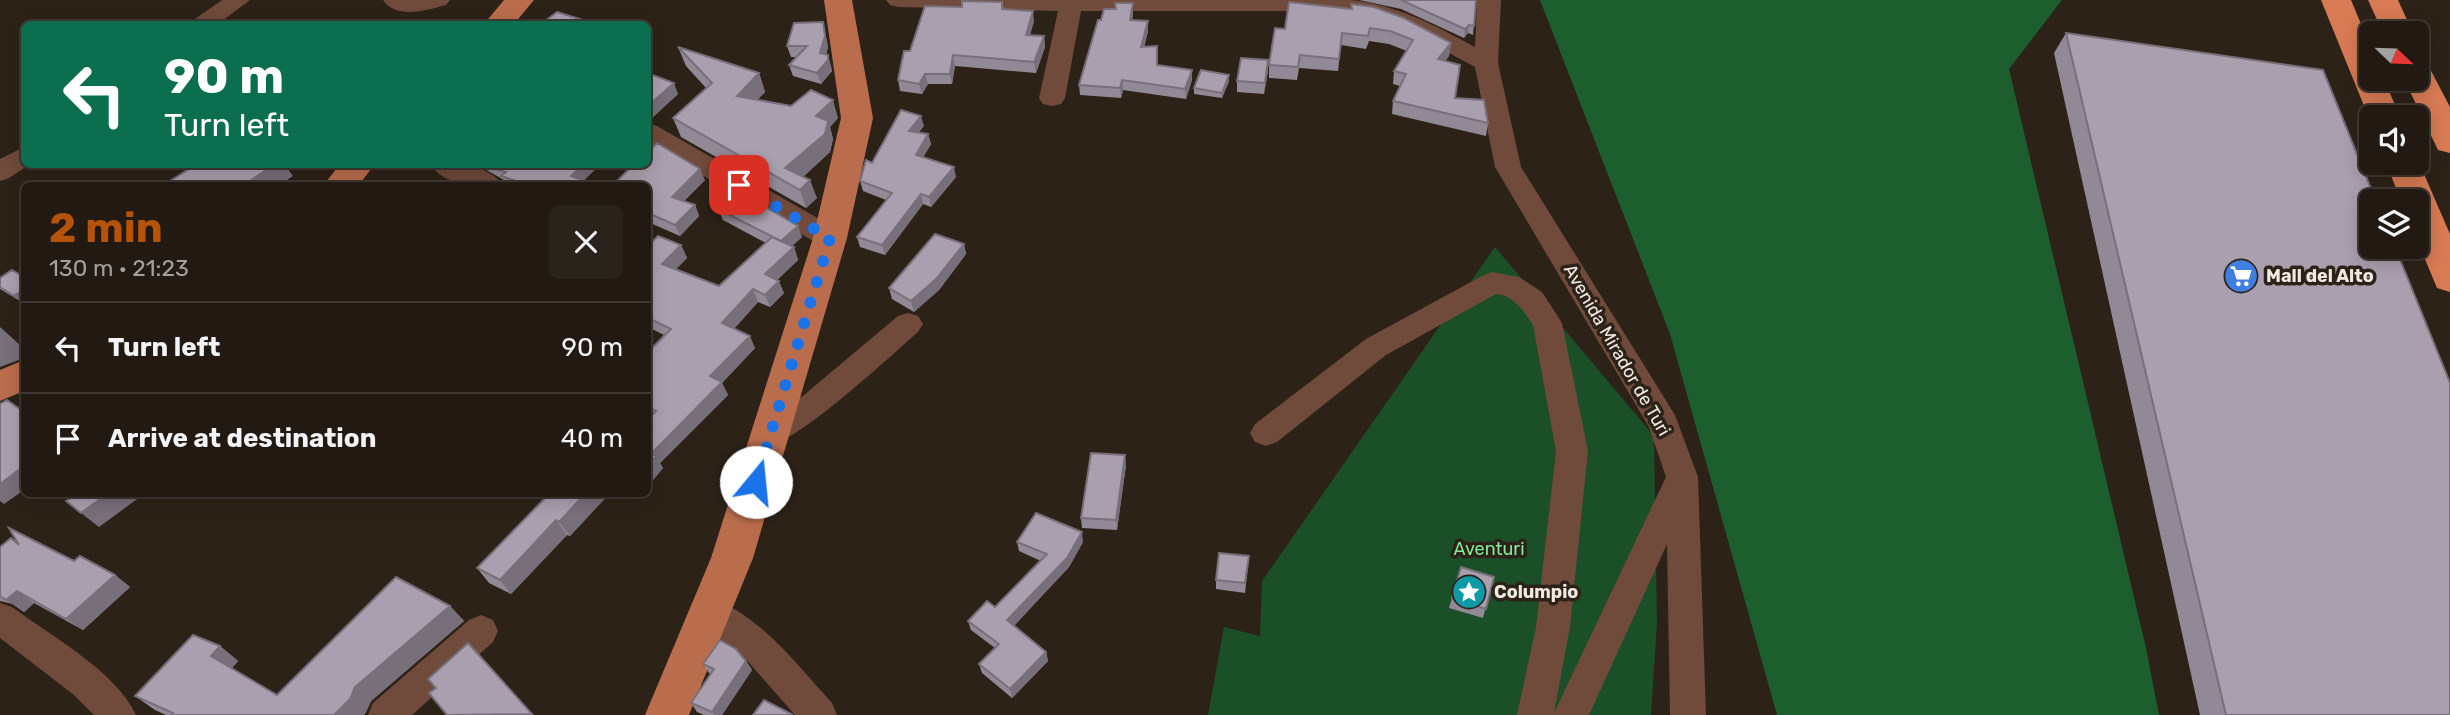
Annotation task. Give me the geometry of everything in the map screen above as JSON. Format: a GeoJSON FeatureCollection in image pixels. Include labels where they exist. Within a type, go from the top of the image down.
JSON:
{"type":"FeatureCollection","features":[{"type":"Feature","properties":{"kind":"highway"},"geometry":{"type":"LineString","coordinates":[[2336,0],[2379,105]]}},
{"type":"Feature","properties":{"kind":"highway"},"geometry":{"type":"LineString","coordinates":[[2383,0],[2393,21]]}},
{"type":"Feature","properties":{"kind":"highway"},"geometry":{"type":"LineString","coordinates":[[2426,91],[2450,142]]}},
{"type":"Feature","properties":{"kind":"highway"},"geometry":{"type":"LineString","coordinates":[[2408,175],[2450,278]]}},
{"type":"Feature","properties":{"kind":"main road"},"geometry":{"type":"LineString","coordinates":[[501,21],[520,0]]}},
{"type":"Feature","properties":{"kind":"main road"},"geometry":{"type":"LineString","coordinates":[[667,715],[732,558],[830,238],[857,118],[838,0]]}},
{"type":"Feature","properties":{"kind":"main road"},"geometry":{"type":"LineString","coordinates":[[343,182],[355,168]]}},
{"type":"Feature","properties":{"kind":"main road"},"geometry":{"type":"LineString","coordinates":[[0,386],[21,376]]}},
{"type":"Feature","properties":{"kind":"street"},"geometry":{"type":"LineString","coordinates":[[208,21],[239,0]]}},
{"type":"Feature","properties":{"kind":"street"},"geometry":{"type":"LineString","coordinates":[[394,0],[412,6],[438,0]]}},
{"type":"Feature","properties":{"kind":"street"},"geometry":{"type":"LineString","coordinates":[[898,0],[1321,4],[1377,10],[1411,23],[1486,63]]}},
{"type":"Feature","properties":{"kind":"street","name":"Avenida Mirador de Turi"},"geometry":{"type":"LineString","coordinates":[[1489,0],[1486,63],[1508,167],[1664,424],[1682,477],[1688,715]]}},
{"type":"Feature","properties":{"kind":"street"},"geometry":{"type":"LineString","coordinates":[[1052,99],[1072,2]]}},
{"type":"Feature","properties":{"kind":"street"},"geometry":{"type":"LineString","coordinates":[[651,134],[830,238]]}},
{"type":"Feature","properties":{"kind":"street"},"geometry":{"type":"LineString","coordinates":[[0,172],[21,158]]}},
{"type":"Feature","properties":{"kind":"street"},"geometry":{"type":"LineString","coordinates":[[452,168],[482,182]]}},
{"type":"Feature","properties":{"kind":"street"},"geometry":{"type":"LineString","coordinates":[[1266,433],[1376,347],[1492,283],[1509,284],[1532,300],[1547,323],[1572,451],[1553,627],[1534,712],[1537,715]]}},
{"type":"Feature","properties":{"kind":"street"},"geometry":{"type":"LineString","coordinates":[[771,432],[815,404],[908,324]]}},
{"type":"Feature","properties":{"kind":"street"},"geometry":{"type":"LineString","coordinates":[[1571,715],[1682,477]]}},
{"type":"Feature","properties":{"kind":"street"},"geometry":{"type":"LineString","coordinates":[[711,613],[755,645],[819,715]]}},
{"type":"Feature","properties":{"kind":"street"},"geometry":{"type":"LineString","coordinates":[[0,618],[87,683],[118,715]]}},
{"type":"Feature","properties":{"kind":"street"},"geometry":{"type":"LineString","coordinates":[[386,715],[481,631]]}},
{"type":"Feature","properties":{"kind":"green space"},"geometry":{"type":"Polygon","coordinates":[[[1540,0],[2062,0],[2009,69],[2146,648],[2159,715],[1777,715],[1670,334],[1540,0]]]}},
{"type":"Feature","properties":{"kind":"green space","name":"Aventuri"},"geometry":{"type":"Polygon","coordinates":[[[1495,247],[1654,436],[1657,623],[1651,715],[1208,715],[1224,627],[1260,636],[1262,581],[1495,247]]]}},
{"type":"Feature","properties":{"kind":"building"},"geometry":{"type":"Polygon","coordinates":[[[1401,0],[1476,0],[1474,26],[1469,25],[1465,29],[1401,0]]]}},
{"type":"Feature","properties":{"kind":"building"},"geometry":{"type":"Polygon","coordinates":[[[962,1],[1002,2],[1002,9],[1033,11],[1026,35],[1044,36],[1034,62],[953,55],[950,74],[925,74],[919,84],[898,80],[904,51],[910,51],[925,6],[962,7],[962,1]]]}},
{"type":"Feature","properties":{"kind":"building"},"geometry":{"type":"Polygon","coordinates":[[[1289,2],[1352,9],[1351,4],[1374,7],[1404,18],[1451,43],[1438,59],[1460,65],[1455,98],[1484,100],[1488,123],[1393,101],[1406,74],[1394,71],[1413,40],[1390,31],[1370,28],[1368,36],[1342,33],[1339,59],[1300,55],[1298,67],[1269,65],[1275,28],[1285,29],[1289,2]]]}},
{"type":"Feature","properties":{"kind":"building"},"geometry":{"type":"Polygon","coordinates":[[[1115,3],[1133,3],[1130,20],[1148,21],[1141,47],[1157,46],[1157,65],[1192,70],[1185,89],[1122,80],[1120,88],[1079,85],[1098,20],[1101,20],[1104,9],[1116,9],[1115,3]]]}},
{"type":"Feature","properties":{"kind":"building"},"geometry":{"type":"Polygon","coordinates":[[[557,12],[580,19],[577,21],[545,21],[557,12]]]}},
{"type":"Feature","properties":{"kind":"building"},"geometry":{"type":"Polygon","coordinates":[[[823,22],[825,36],[820,53],[828,55],[828,60],[817,73],[789,65],[807,46],[787,46],[794,23],[823,22]]]}},
{"type":"Feature","properties":{"kind":"building","name":"Mall del Alto"},"geometry":{"type":"Polygon","coordinates":[[[2066,33],[2323,70],[2359,159],[2359,175],[2365,175],[2371,189],[2359,189],[2359,259],[2400,259],[2450,383],[2450,715],[2226,715],[2066,33]]]}},
{"type":"Feature","properties":{"kind":"building"},"geometry":{"type":"Polygon","coordinates":[[[678,47],[759,73],[737,96],[791,106],[811,90],[833,100],[816,116],[828,121],[825,134],[785,168],[810,180],[800,190],[673,118],[712,83],[678,47]]]}},
{"type":"Feature","properties":{"kind":"building"},"geometry":{"type":"Polygon","coordinates":[[[1241,58],[1268,60],[1265,83],[1237,81],[1241,58]]]}},
{"type":"Feature","properties":{"kind":"building"},"geometry":{"type":"Polygon","coordinates":[[[1201,70],[1229,75],[1222,93],[1194,88],[1201,70]]]}},
{"type":"Feature","properties":{"kind":"building"},"geometry":{"type":"Polygon","coordinates":[[[651,74],[674,83],[651,103],[651,74]]]}},
{"type":"Feature","properties":{"kind":"building"},"geometry":{"type":"Polygon","coordinates":[[[901,110],[921,116],[909,131],[928,134],[916,155],[954,167],[929,197],[921,194],[882,245],[857,237],[892,193],[860,181],[866,160],[872,163],[901,110]]]}},
{"type":"Feature","properties":{"kind":"building"},"geometry":{"type":"Polygon","coordinates":[[[657,143],[700,169],[672,197],[695,205],[675,225],[651,214],[651,182],[616,182],[630,168],[651,168],[651,149],[657,143]]]}},
{"type":"Feature","properties":{"kind":"building"},"geometry":{"type":"Polygon","coordinates":[[[191,168],[269,168],[250,181],[252,182],[168,182],[191,168]]]}},
{"type":"Feature","properties":{"kind":"building"},"geometry":{"type":"Polygon","coordinates":[[[580,168],[571,176],[586,181],[520,182],[501,176],[506,172],[495,169],[580,168]]]}},
{"type":"Feature","properties":{"kind":"building"},"geometry":{"type":"Polygon","coordinates":[[[740,192],[798,226],[781,241],[718,209],[740,192]]]}},
{"type":"Feature","properties":{"kind":"building"},"geometry":{"type":"Polygon","coordinates":[[[935,234],[964,244],[936,279],[911,301],[889,288],[935,234]]]}},
{"type":"Feature","properties":{"kind":"building"},"geometry":{"type":"Polygon","coordinates":[[[658,236],[681,245],[662,264],[719,286],[772,237],[794,247],[765,274],[779,281],[765,295],[753,289],[722,323],[750,336],[710,376],[722,382],[651,454],[651,416],[656,411],[651,408],[651,349],[671,329],[651,319],[651,243],[658,236]]]}},
{"type":"Feature","properties":{"kind":"building"},"geometry":{"type":"Polygon","coordinates":[[[12,270],[21,275],[21,291],[14,296],[0,287],[0,278],[12,270]]]}},
{"type":"Feature","properties":{"kind":"building"},"geometry":{"type":"Polygon","coordinates":[[[7,400],[21,410],[21,468],[0,484],[0,404],[7,400]]]}},
{"type":"Feature","properties":{"kind":"building"},"geometry":{"type":"Polygon","coordinates":[[[1091,453],[1125,455],[1116,520],[1081,518],[1091,453]]]}},
{"type":"Feature","properties":{"kind":"building"},"geometry":{"type":"Polygon","coordinates":[[[72,497],[103,497],[81,513],[66,501],[72,497]]]}},
{"type":"Feature","properties":{"kind":"building"},"geometry":{"type":"Polygon","coordinates":[[[546,497],[582,497],[559,522],[556,520],[500,580],[477,568],[546,497]]]}},
{"type":"Feature","properties":{"kind":"building"},"geometry":{"type":"Polygon","coordinates":[[[1036,513],[1082,532],[1067,558],[1007,620],[1046,652],[1010,689],[979,664],[999,644],[968,621],[987,601],[995,607],[1047,554],[1017,542],[1036,513]]]}},
{"type":"Feature","properties":{"kind":"building"},"geometry":{"type":"Polygon","coordinates":[[[9,528],[74,561],[80,556],[115,575],[66,619],[17,591],[6,600],[0,596],[0,547],[11,538],[19,545],[9,528]]]}},
{"type":"Feature","properties":{"kind":"building"},"geometry":{"type":"Polygon","coordinates":[[[1219,553],[1249,556],[1245,583],[1216,580],[1219,553]]]}},
{"type":"Feature","properties":{"kind":"building"},"geometry":{"type":"Polygon","coordinates":[[[1461,567],[1494,577],[1486,609],[1452,598],[1461,567]]]}},
{"type":"Feature","properties":{"kind":"building"},"geometry":{"type":"Polygon","coordinates":[[[396,577],[450,606],[355,687],[350,699],[334,715],[171,715],[173,713],[135,696],[193,635],[220,646],[211,656],[277,695],[396,577]]]}},
{"type":"Feature","properties":{"kind":"building"},"geometry":{"type":"Polygon","coordinates":[[[720,640],[736,649],[746,661],[712,712],[691,703],[714,669],[703,664],[720,640]]]}},
{"type":"Feature","properties":{"kind":"building"},"geometry":{"type":"Polygon","coordinates":[[[468,643],[532,714],[447,715],[429,693],[436,688],[428,679],[468,643]]]}},
{"type":"Feature","properties":{"kind":"building"},"geometry":{"type":"Polygon","coordinates":[[[764,700],[793,715],[753,715],[764,700]]]}},
{"type":"Feature","properties":{"kind":"place","name":"Mall del Alto"},"geometry":{"type":"Point","coordinates":[2241,276]}},
{"type":"Feature","properties":{"kind":"place","name":"Columpio"},"geometry":{"type":"Point","coordinates":[1469,592]}},
{"type":"Feature","properties":{"kind":"route"},"geometry":{"type":"LineString","coordinates":[[739,185],[830,238],[756,482]]}}]}
